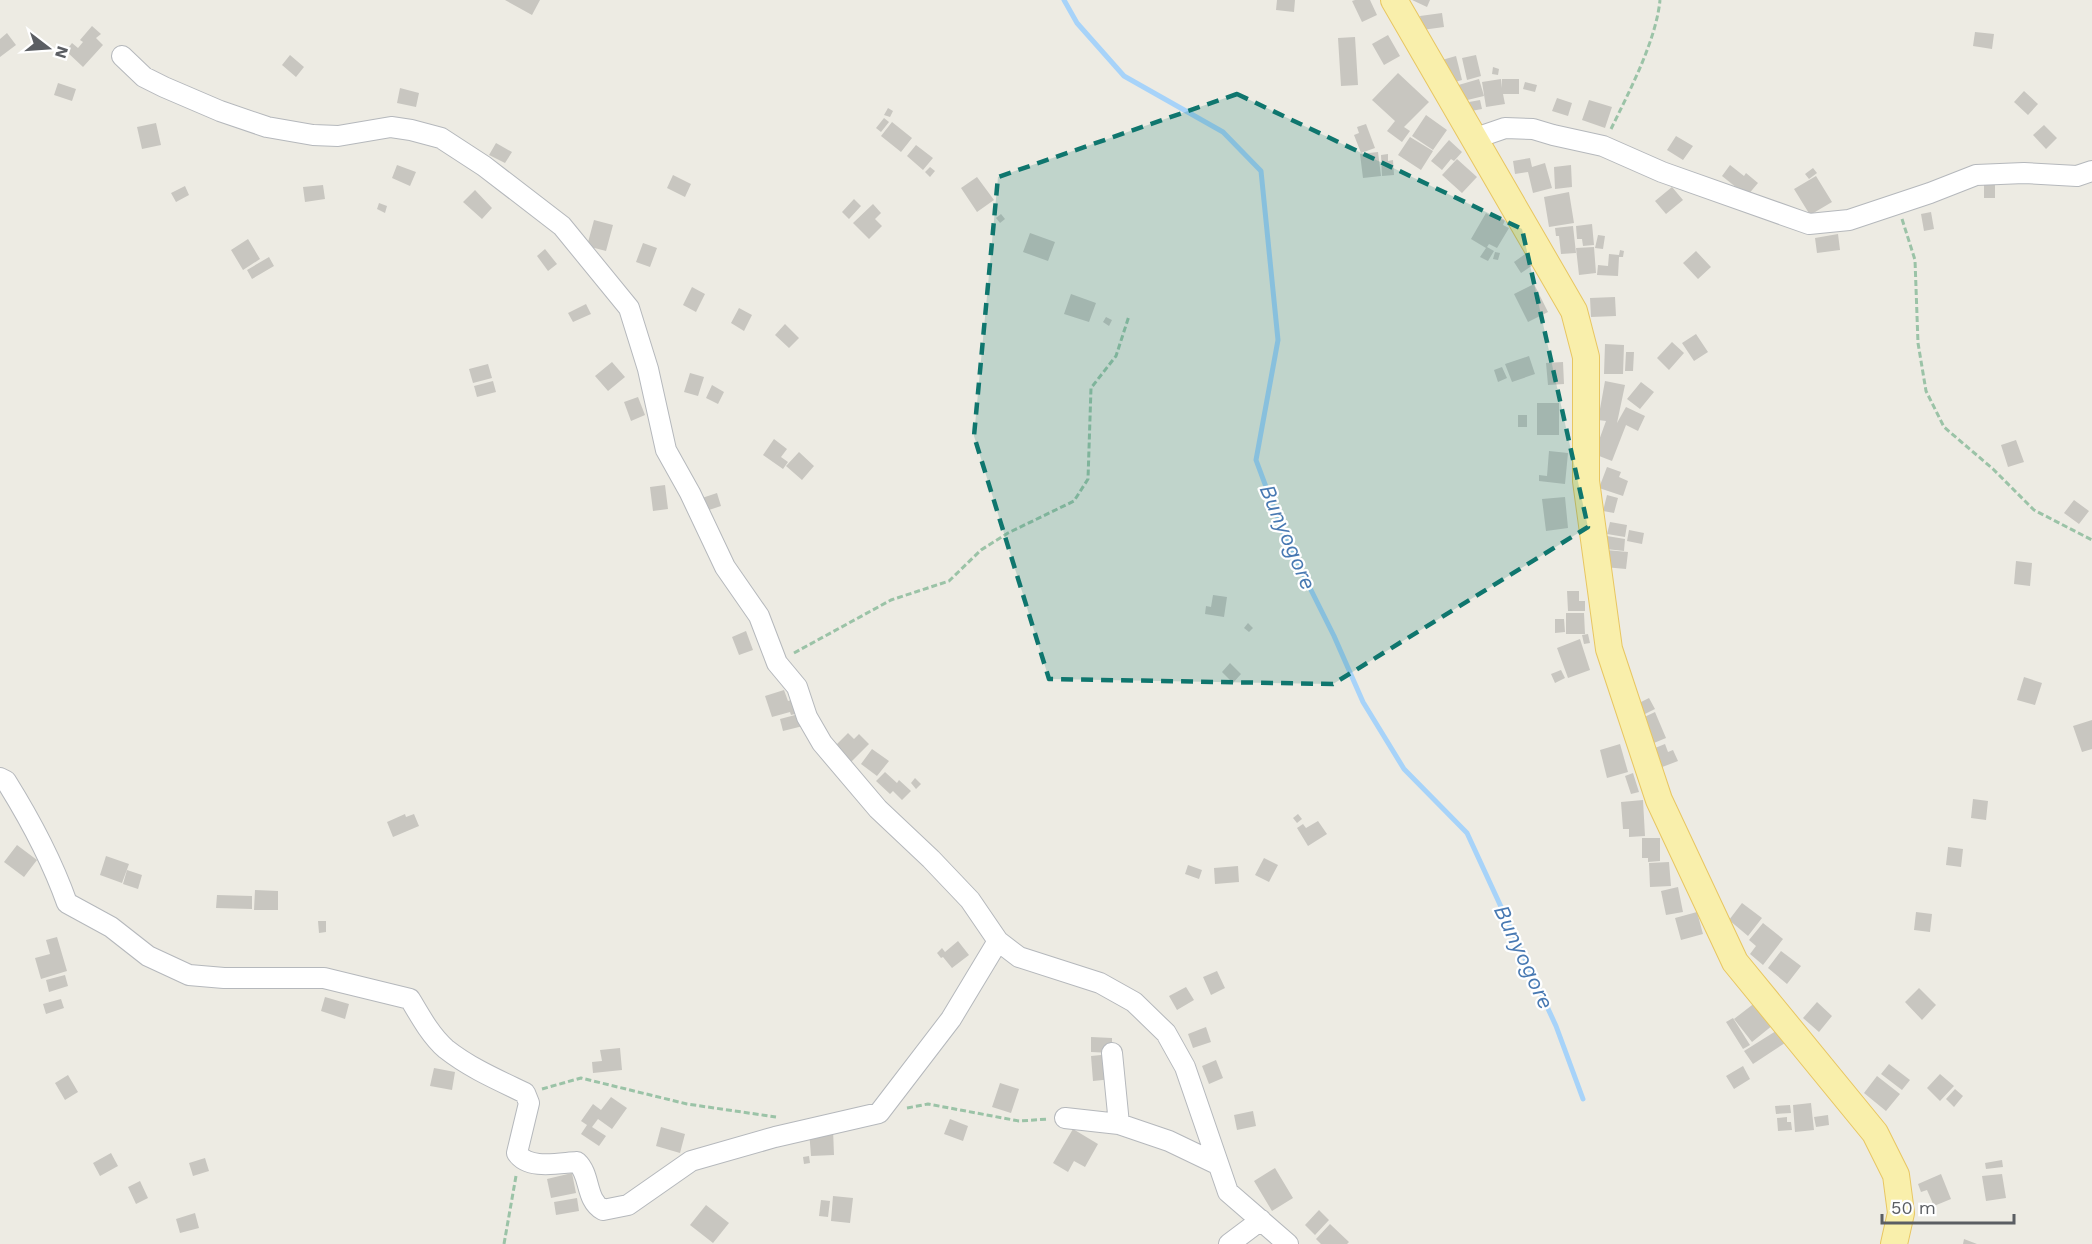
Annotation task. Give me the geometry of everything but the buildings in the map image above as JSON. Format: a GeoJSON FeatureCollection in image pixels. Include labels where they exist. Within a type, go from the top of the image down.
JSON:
{"type":"FeatureCollection","features":[{"type":"Feature","properties":{"kind":"main road"},"geometry":{"type":"LineString","coordinates":[[1394,0],[1574,311],[1586,357],[1586,481],[1609,649],[1659,800],[1735,962],[1875,1133],[1896,1174],[1901,1213],[1894,1244]]}},
{"type":"Feature","properties":{"kind":"street"},"geometry":{"type":"LineString","coordinates":[[122,56],[144,77],[164,87],[220,111],[267,127],[313,135],[338,136],[391,127],[441,138],[484,166],[562,226],[629,308],[648,369],[666,450],[725,567],[759,616],[777,663],[797,687],[807,717],[822,743],[878,809],[970,900],[998,940],[1019,957],[1100,983],[1134,1002],[1166,1033],[1185,1067],[1228,1192],[1288,1244]]}},
{"type":"Feature","properties":{"kind":"street"},"geometry":{"type":"LineString","coordinates":[[1473,139],[1505,128],[1533,129],[1603,146],[1662,172],[1809,224],[1849,220],[1976,175],[2024,173],[2076,176],[2092,171]]}},
{"type":"Feature","properties":{"kind":"street"},"geometry":{"type":"LineString","coordinates":[[0,778],[6,781],[35,827],[68,903],[111,927],[148,956],[189,975],[224,978],[324,978],[410,999],[423,1021],[444,1048],[473,1067],[525,1093],[529,1102],[519,1156],[528,1162],[535,1163],[577,1162],[582,1167],[590,1194],[597,1207],[603,1210],[628,1205],[691,1161],[775,1137],[879,1113],[951,1019],[998,940]]}},
{"type":"Feature","properties":{"kind":"street"},"geometry":{"type":"LineString","coordinates":[[1112,1053],[1119,1124]]}},
{"type":"Feature","properties":{"kind":"street"},"geometry":{"type":"LineString","coordinates":[[1065,1118],[1119,1124],[1169,1141],[1217,1164]]}},
{"type":"Feature","properties":{"kind":"street"},"geometry":{"type":"LineString","coordinates":[[1229,1244],[1261,1220]]}},
{"type":"Feature","properties":{"kind":"path"},"geometry":{"type":"LineString","coordinates":[[1603,146],[1628,94],[1658,18],[1660,0]]}},
{"type":"Feature","properties":{"kind":"path"},"geometry":{"type":"LineString","coordinates":[[1896,203],[1915,260],[1918,343],[1926,391],[1944,427],[2034,510],[2092,540]]}},
{"type":"Feature","properties":{"kind":"path"},"geometry":{"type":"LineString","coordinates":[[777,663],[891,600],[949,581],[981,550],[1008,533],[1074,501],[1088,479],[1091,388],[1116,356],[1129,316]]}},
{"type":"Feature","properties":{"kind":"path"},"geometry":{"type":"LineString","coordinates":[[525,1093],[581,1078],[687,1104],[782,1118]]}},
{"type":"Feature","properties":{"kind":"path"},"geometry":{"type":"LineString","coordinates":[[879,1113],[928,1104],[1019,1121],[1065,1118]]}},
{"type":"Feature","properties":{"kind":"path"},"geometry":{"type":"LineString","coordinates":[[504,1244],[519,1156]]}},
{"type":"Feature","properties":{"kind":"highlighted area"},"geometry":{"type":"Polygon","coordinates":[[[1237,94],[1522,229],[1588,527],[1333,684],[1049,679],[974,436],[998,177],[1237,94]]]}},
{"type":"Feature","properties":{"kind":"waterway","name":"Bunyogore"},"geometry":{"type":"LineString","coordinates":[[1064,0],[1077,23],[1124,76],[1223,132],[1261,171],[1278,340],[1256,460],[1285,538],[1334,636],[1363,702],[1404,769],[1467,833],[1556,1026],[1583,1099]]}}]}
